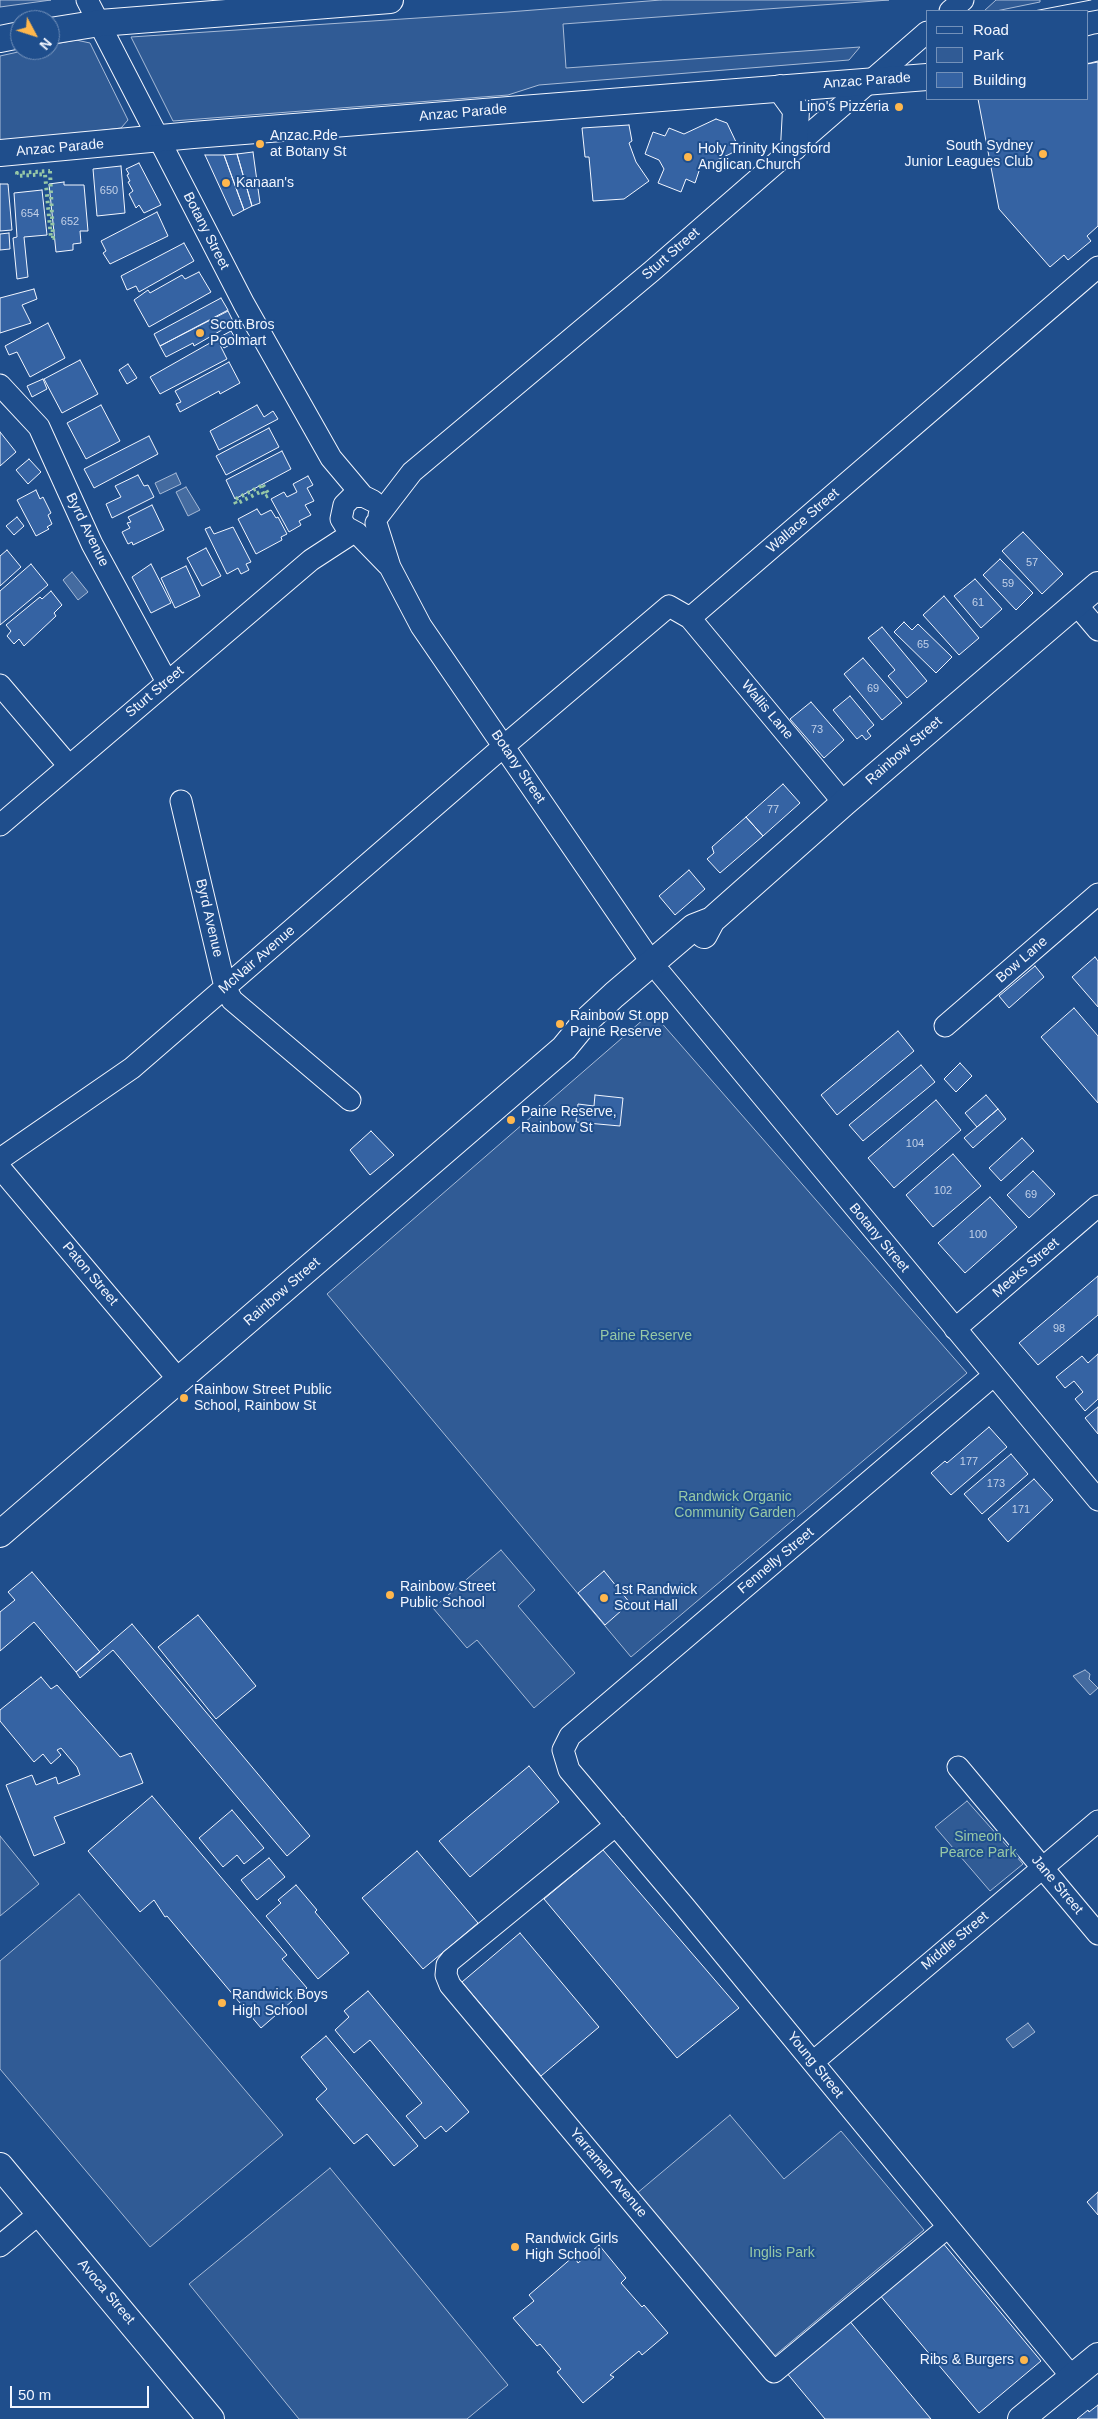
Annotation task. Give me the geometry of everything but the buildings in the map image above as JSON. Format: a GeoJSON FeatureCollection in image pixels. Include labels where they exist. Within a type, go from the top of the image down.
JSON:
{"type":"FeatureCollection","features":[{"type":"Feature","properties":{"kind":"main road"},"geometry":{"type":"LineString","coordinates":[[60,29],[100,23],[390,0]]}},
{"type":"Feature","properties":{"kind":"main road","name":"Anzac Parade"},"geometry":{"type":"LineString","coordinates":[[0,153],[871,80],[926,77]]}},
{"type":"Feature","properties":{"kind":"main road"},"geometry":{"type":"LineString","coordinates":[[780,88],[796,110],[794,147]]}},
{"type":"Feature","properties":{"kind":"main road","name":"Rainbow Street"},"geometry":{"type":"LineString","coordinates":[[0,1534],[564,1048],[587,1020],[657,968],[702,939],[712,920],[844,803],[1098,585]]}},
{"type":"Feature","properties":{"kind":"main road","name":"Avoca Street"},"geometry":{"type":"LineString","coordinates":[[0,2166],[211,2419]]}},
{"type":"Feature","properties":{"kind":"main road"},"geometry":{"type":"LineString","coordinates":[[1021,2419],[1098,2356]]}},
{"type":"Feature","properties":{"kind":"street","name":"Botany Street"},"geometry":{"type":"LineString","coordinates":[[87,0],[244,304],[331,458],[364,496]]}},
{"type":"Feature","properties":{"kind":"street"},"geometry":{"type":"LineString","coordinates":[[951,10],[963,0]]}},
{"type":"Feature","properties":{"kind":"street","name":"Sturt Street"},"geometry":{"type":"LineString","coordinates":[[364,496],[412,472],[652,271],[926,33]]}},
{"type":"Feature","properties":{"kind":"street","name":"Wallace Street"},"geometry":{"type":"LineString","coordinates":[[690,618],[1098,267]]}},
{"type":"Feature","properties":{"kind":"street","name":"Byrd Avenue"},"geometry":{"type":"LineString","coordinates":[[0,385],[39,427],[92,544],[167,682]]}},
{"type":"Feature","properties":{"kind":"street","name":"Botany Street"},"geometry":{"type":"LineString","coordinates":[[331,458],[348,524],[390,567]]}},
{"type":"Feature","properties":{"kind":"street","name":"Sturt Street"},"geometry":{"type":"LineString","coordinates":[[378,519],[412,472]]}},
{"type":"Feature","properties":{"kind":"street"},"geometry":{"type":"LineString","coordinates":[[364,496],[373,501],[378,519],[368,532],[348,524],[352,498],[364,496]]}},
{"type":"Feature","properties":{"kind":"street","name":"Botany Street"},"geometry":{"type":"LineString","coordinates":[[378,519],[390,567],[421,626],[657,968],[1098,1500]]}},
{"type":"Feature","properties":{"kind":"street","name":"Sturt Street"},"geometry":{"type":"LineString","coordinates":[[0,825],[311,560],[348,524]]}},
{"type":"Feature","properties":{"kind":"street"},"geometry":{"type":"LineString","coordinates":[[1076,604],[1098,630]]}},
{"type":"Feature","properties":{"kind":"street"},"geometry":{"type":"LineString","coordinates":[[504,746],[669,606],[690,618]]}},
{"type":"Feature","properties":{"kind":"street","name":"Wallis Lane"},"geometry":{"type":"LineString","coordinates":[[690,618],[844,803]]}},
{"type":"Feature","properties":{"kind":"street"},"geometry":{"type":"LineString","coordinates":[[0,685],[68,766]]}},
{"type":"Feature","properties":{"kind":"street","name":"McNair Avenue"},"geometry":{"type":"LineString","coordinates":[[1,1169],[132,1068],[504,746]]}},
{"type":"Feature","properties":{"kind":"street","name":"Byrd Avenue"},"geometry":{"type":"LineString","coordinates":[[181,801],[225,987],[232,1000],[350,1100]]}},
{"type":"Feature","properties":{"kind":"street","name":"Bow Lane"},"geometry":{"type":"LineString","coordinates":[[945,1026],[1098,894]]}},
{"type":"Feature","properties":{"kind":"street","name":"Paton Street"},"geometry":{"type":"LineString","coordinates":[[1,1169],[180,1380]]}},
{"type":"Feature","properties":{"kind":"street","name":"Meeks Street"},"geometry":{"type":"LineString","coordinates":[[955,1329],[1098,1206]]}},
{"type":"Feature","properties":{"kind":"street","name":"Fennelly Street"},"geometry":{"type":"LineString","coordinates":[[563,1750],[570,1736],[583,1724],[994,1376]]}},
{"type":"Feature","properties":{"kind":"street","name":"Young Street"},"geometry":{"type":"LineString","coordinates":[[563,1750],[569,1770],[813,2062],[1072,2377]]}},
{"type":"Feature","properties":{"kind":"street","name":"Jane Street"},"geometry":{"type":"LineString","coordinates":[[958,1767],[1098,1934]]}},
{"type":"Feature","properties":{"kind":"street","name":"Middle Street"},"geometry":{"type":"LineString","coordinates":[[813,2062],[1098,1821]]}},
{"type":"Feature","properties":{"kind":"street","name":"Yarraman Avenue"},"geometry":{"type":"LineString","coordinates":[[616,1825],[451,1960],[447,1965],[446,1975],[450,1985],[774,2372],[948,2227]]}},
{"type":"Feature","properties":{"kind":"street"},"geometry":{"type":"LineString","coordinates":[[0,2246],[40,2213]]}},
{"type":"Feature","properties":{"kind":"green space"},"geometry":{"type":"Polygon","coordinates":[[[0,0],[51,0],[0,7],[0,0]]]}},
{"type":"Feature","properties":{"kind":"green space"},"geometry":{"type":"Polygon","coordinates":[[[661,0],[889,0],[563,24],[566,68],[860,47],[849,60],[539,85],[508,95],[173,121],[131,37],[508,12],[661,0]]]}},
{"type":"Feature","properties":{"kind":"green space"},"geometry":{"type":"Polygon","coordinates":[[[996,0],[1040,0],[1040,2],[1001,10],[985,10],[996,0]]]}},
{"type":"Feature","properties":{"kind":"green space"},"geometry":{"type":"Polygon","coordinates":[[[76,40],[90,43],[128,120],[121,128],[0,143],[0,56],[10,54],[10,60],[60,60],[60,43],[76,40]]]}},
{"type":"Feature","properties":{"kind":"green space","name":"Paine Reserve"},"geometry":{"type":"Polygon","coordinates":[[[652,1012],[967,1373],[631,1657],[327,1294],[652,1012]]]}},
{"type":"Feature","properties":{"kind":"green space"},"geometry":{"type":"Polygon","coordinates":[[[501,1550],[535,1590],[518,1606],[575,1673],[534,1708],[477,1640],[467,1648],[433,1608],[501,1550]]]}},
{"type":"Feature","properties":{"kind":"green space","name":"Simeon Pearce Park"},"geometry":{"type":"Polygon","coordinates":[[[967,1801],[1023,1864],[990,1891],[935,1827],[967,1801]]]}},
{"type":"Feature","properties":{"kind":"green space"},"geometry":{"type":"Polygon","coordinates":[[[0,1836],[39,1884],[0,1916],[0,1836]]]}},
{"type":"Feature","properties":{"kind":"green space"},"geometry":{"type":"Polygon","coordinates":[[[79,1894],[283,2135],[150,2247],[0,2069],[0,1961],[79,1894]]]}},
{"type":"Feature","properties":{"kind":"green space","name":"Inglis Park"},"geometry":{"type":"Polygon","coordinates":[[[730,2115],[784,2179],[841,2131],[924,2230],[773,2357],[636,2194],[730,2115]]]}},
{"type":"Feature","properties":{"kind":"green space"},"geometry":{"type":"Polygon","coordinates":[[[330,2168],[508,2385],[467,2419],[299,2419],[189,2284],[330,2168]]]}},
{"type":"Feature","properties":{"kind":"shaded area"},"geometry":{"type":"Polygon","coordinates":[[[176,473],[181,484],[160,494],[155,483],[176,473]]]}},
{"type":"Feature","properties":{"kind":"shaded area"},"geometry":{"type":"Polygon","coordinates":[[[186,487],[200,510],[188,516],[176,492],[186,487]]]}},
{"type":"Feature","properties":{"kind":"shaded area"},"geometry":{"type":"Polygon","coordinates":[[[72,572],[88,592],[78,600],[63,580],[72,572]]]}},
{"type":"Feature","properties":{"kind":"shaded area"},"geometry":{"type":"Polygon","coordinates":[[[1085,1670],[1090,1674],[1089,1679],[1098,1688],[1090,1695],[1073,1676],[1085,1670]]]}},
{"type":"Feature","properties":{"kind":"shaded area"},"geometry":{"type":"Polygon","coordinates":[[[1028,2023],[1035,2032],[1013,2048],[1006,2039],[1028,2023]]]}},
{"type":"Feature","properties":{"kind":"tram line"},"geometry":{"type":"LineString","coordinates":[[1039,10],[1091,0]]}},
{"type":"Feature","properties":{"kind":"tram line"},"geometry":{"type":"LineString","coordinates":[[1088,12],[1098,10]]}},
{"type":"Feature","properties":{"kind":"hedge"},"geometry":{"type":"LineString","coordinates":[[50,171],[53,238],[51,238],[45,174],[18,176],[17,173],[50,171]]}},
{"type":"Feature","properties":{"kind":"hedge"},"geometry":{"type":"LineString","coordinates":[[263,485],[269,495],[265,497],[262,491],[236,504],[234,500],[263,485]]}},
{"type":"Feature","properties":{"kind":"place","name":"Lino's Pizzeria"},"geometry":{"type":"Point","coordinates":[899,107]}},
{"type":"Feature","properties":{"kind":"place","name":"Anzac Pde at Botany St"},"geometry":{"type":"Point","coordinates":[260,144]}},
{"type":"Feature","properties":{"kind":"place","name":"South Sydney Junior Leagues Club"},"geometry":{"type":"Point","coordinates":[1043,154]}},
{"type":"Feature","properties":{"kind":"place","name":"Holy Trinity Kingsford Anglican Church"},"geometry":{"type":"Point","coordinates":[688,157]}},
{"type":"Feature","properties":{"kind":"place","name":"Kanaan's"},"geometry":{"type":"Point","coordinates":[226,183]}},
{"type":"Feature","properties":{"kind":"place","name":"Scott Bros Poolmart"},"geometry":{"type":"Point","coordinates":[200,333]}},
{"type":"Feature","properties":{"kind":"place","name":"Rainbow St opp Paine Reserve"},"geometry":{"type":"Point","coordinates":[560,1024]}},
{"type":"Feature","properties":{"kind":"place","name":"Paine Reserve, Rainbow St"},"geometry":{"type":"Point","coordinates":[511,1120]}},
{"type":"Feature","properties":{"kind":"place","name":"Rainbow Street Public School, Rainbow St"},"geometry":{"type":"Point","coordinates":[184,1398]}},
{"type":"Feature","properties":{"kind":"place","name":"Rainbow Street Public School"},"geometry":{"type":"Point","coordinates":[390,1595]}},
{"type":"Feature","properties":{"kind":"place","name":"1st Randwick Scout Hall"},"geometry":{"type":"Point","coordinates":[604,1598]}},
{"type":"Feature","properties":{"kind":"place","name":"Randwick Boys High School"},"geometry":{"type":"Point","coordinates":[222,2003]}},
{"type":"Feature","properties":{"kind":"place","name":"Randwick Girls High School"},"geometry":{"type":"Point","coordinates":[515,2247]}},
{"type":"Feature","properties":{"kind":"place","name":"Ribs & Burgers"},"geometry":{"type":"Point","coordinates":[1024,2360]}},
{"type":"Feature","properties":{"kind":"park label","name":"Randwick Organic Community Garden"},"geometry":{"type":"Point","coordinates":[735,1505]}}]}
